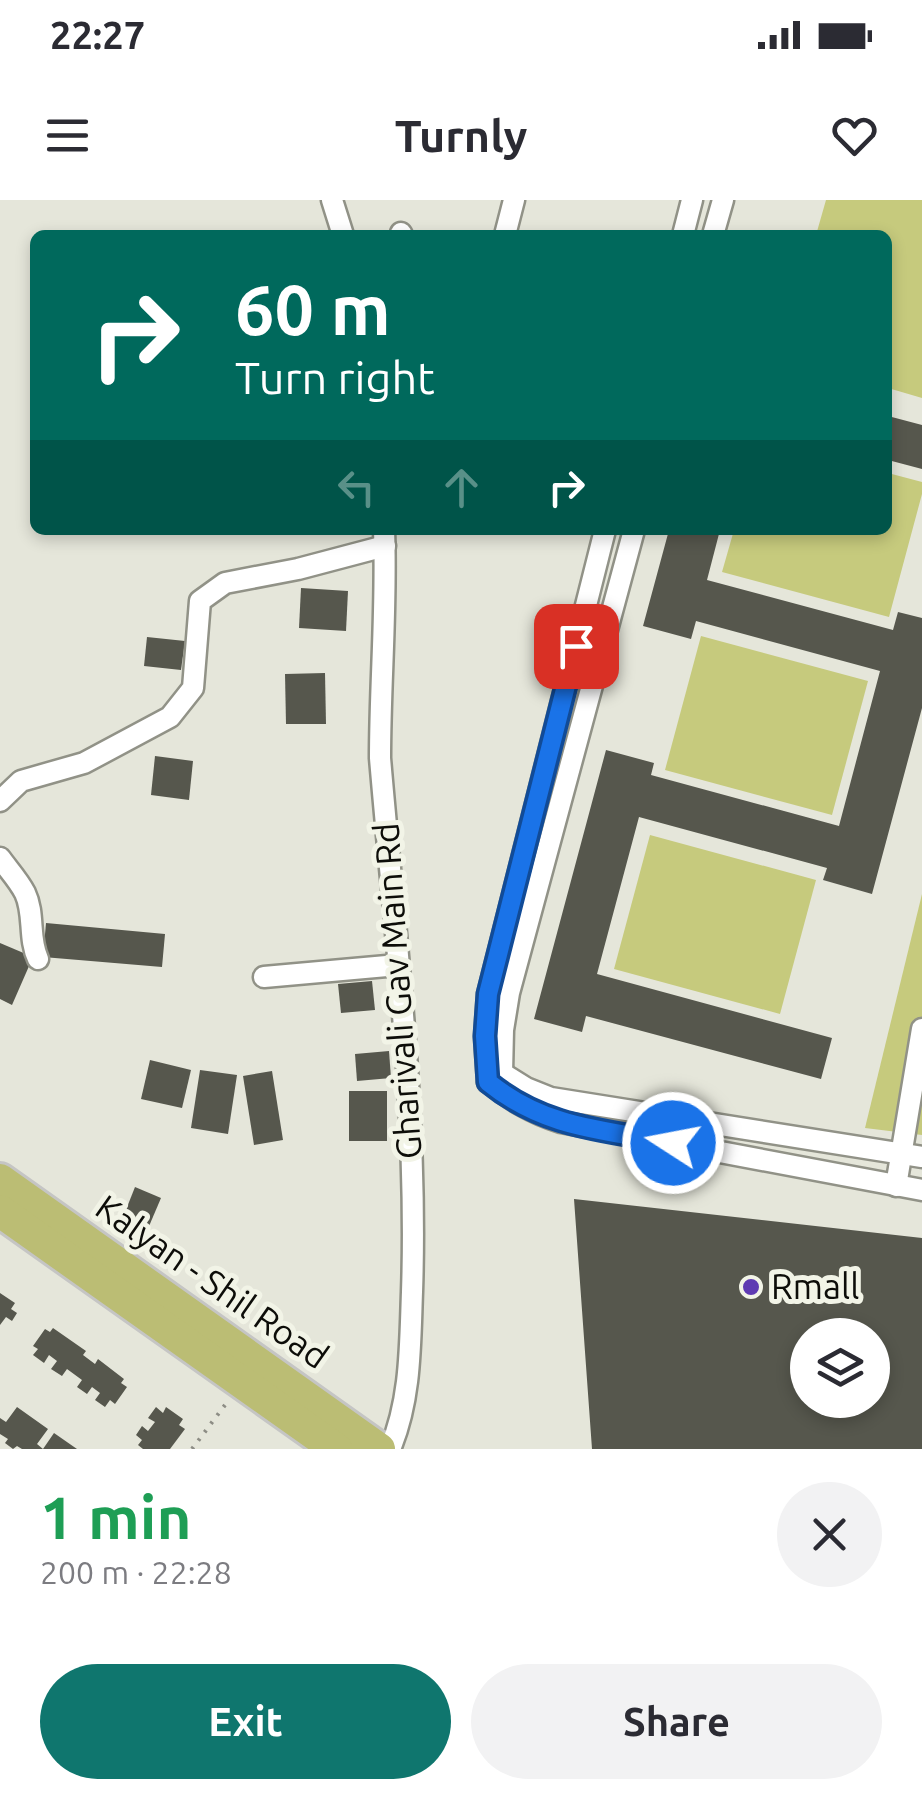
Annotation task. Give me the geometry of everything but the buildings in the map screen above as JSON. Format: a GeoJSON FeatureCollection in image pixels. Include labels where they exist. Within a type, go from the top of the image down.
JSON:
{"type":"FeatureCollection","features":[{"type":"Feature","properties":{"kind":"main road","name":"Kalyan - Shil Road"},"geometry":{"type":"LineString","coordinates":[[0,1180],[378,1449]]}},
{"type":"Feature","properties":{"kind":"main road","name":"Kalyan - Shil Road"},"geometry":{"type":"LineString","coordinates":[[0,1211],[336,1449]]}},
{"type":"Feature","properties":{"kind":"street"},"geometry":{"type":"LineString","coordinates":[[332,200],[341,230]]}},
{"type":"Feature","properties":{"kind":"street"},"geometry":{"type":"LineString","coordinates":[[506,230],[514,200]]}},
{"type":"Feature","properties":{"kind":"street"},"geometry":{"type":"LineString","coordinates":[[684,230],[692,200]]}},
{"type":"Feature","properties":{"kind":"street"},"geometry":{"type":"LineString","coordinates":[[714,230],[723,200]]}},
{"type":"Feature","properties":{"kind":"street"},"geometry":{"type":"LineString","coordinates":[[604,535],[488,994],[485,1036],[495,1077],[512,1101],[561,1122],[922,1190]]}},
{"type":"Feature","properties":{"kind":"street"},"geometry":{"type":"LineString","coordinates":[[495,1077],[509,993],[633,535]]}},
{"type":"Feature","properties":{"kind":"street"},"geometry":{"type":"LineString","coordinates":[[0,800],[22,781],[84,763],[170,717],[193,688],[200,601],[225,583],[298,570],[384,538]]}},
{"type":"Feature","properties":{"kind":"street","name":"Gharivali Gav Main Rd"},"geometry":{"type":"LineString","coordinates":[[384,538],[380,758],[415,1212],[404,1418],[390,1449]]}},
{"type":"Feature","properties":{"kind":"street"},"geometry":{"type":"LineString","coordinates":[[0,858],[26,894],[31,943],[38,959]]}},
{"type":"Feature","properties":{"kind":"street"},"geometry":{"type":"LineString","coordinates":[[264,977],[398,966]]}},
{"type":"Feature","properties":{"kind":"street"},"geometry":{"type":"LineString","coordinates":[[896,1186],[912,1156],[922,1030]]}},
{"type":"Feature","properties":{"kind":"street"},"geometry":{"type":"LineString","coordinates":[[495,1077],[551,1098],[912,1156]]}},
{"type":"Feature","properties":{"kind":"path"},"geometry":{"type":"LineString","coordinates":[[192,1449],[242,1381]]}},
{"type":"Feature","properties":{"kind":"green space"},"geometry":{"type":"Polygon","coordinates":[[[826,200],[922,200],[922,398],[892,389],[892,230],[817,230],[826,200]]]}},
{"type":"Feature","properties":{"kind":"green space"},"geometry":{"type":"Polygon","coordinates":[[[892,474],[922,482],[889,617],[722,572],[733,535],[892,535],[892,474]]]}},
{"type":"Feature","properties":{"kind":"green space"},"geometry":{"type":"Polygon","coordinates":[[[701,636],[868,681],[832,815],[665,770],[701,636]]]}},
{"type":"Feature","properties":{"kind":"green space"},"geometry":{"type":"Polygon","coordinates":[[[650,835],[816,880],[780,1014],[614,969],[650,835]]]}},
{"type":"Feature","properties":{"kind":"green space"},"geometry":{"type":"Polygon","coordinates":[[[922,894],[922,1135],[865,1128],[922,894]]]}},
{"type":"Feature","properties":{"kind":"place","name":"Rmall"},"geometry":{"type":"Point","coordinates":[751,1287]}},
{"type":"Feature","properties":{"kind":"route"},"geometry":{"type":"LineString","coordinates":[[576,646],[488,994],[488,1082],[512,1101],[561,1122],[673,1143]]}}]}
